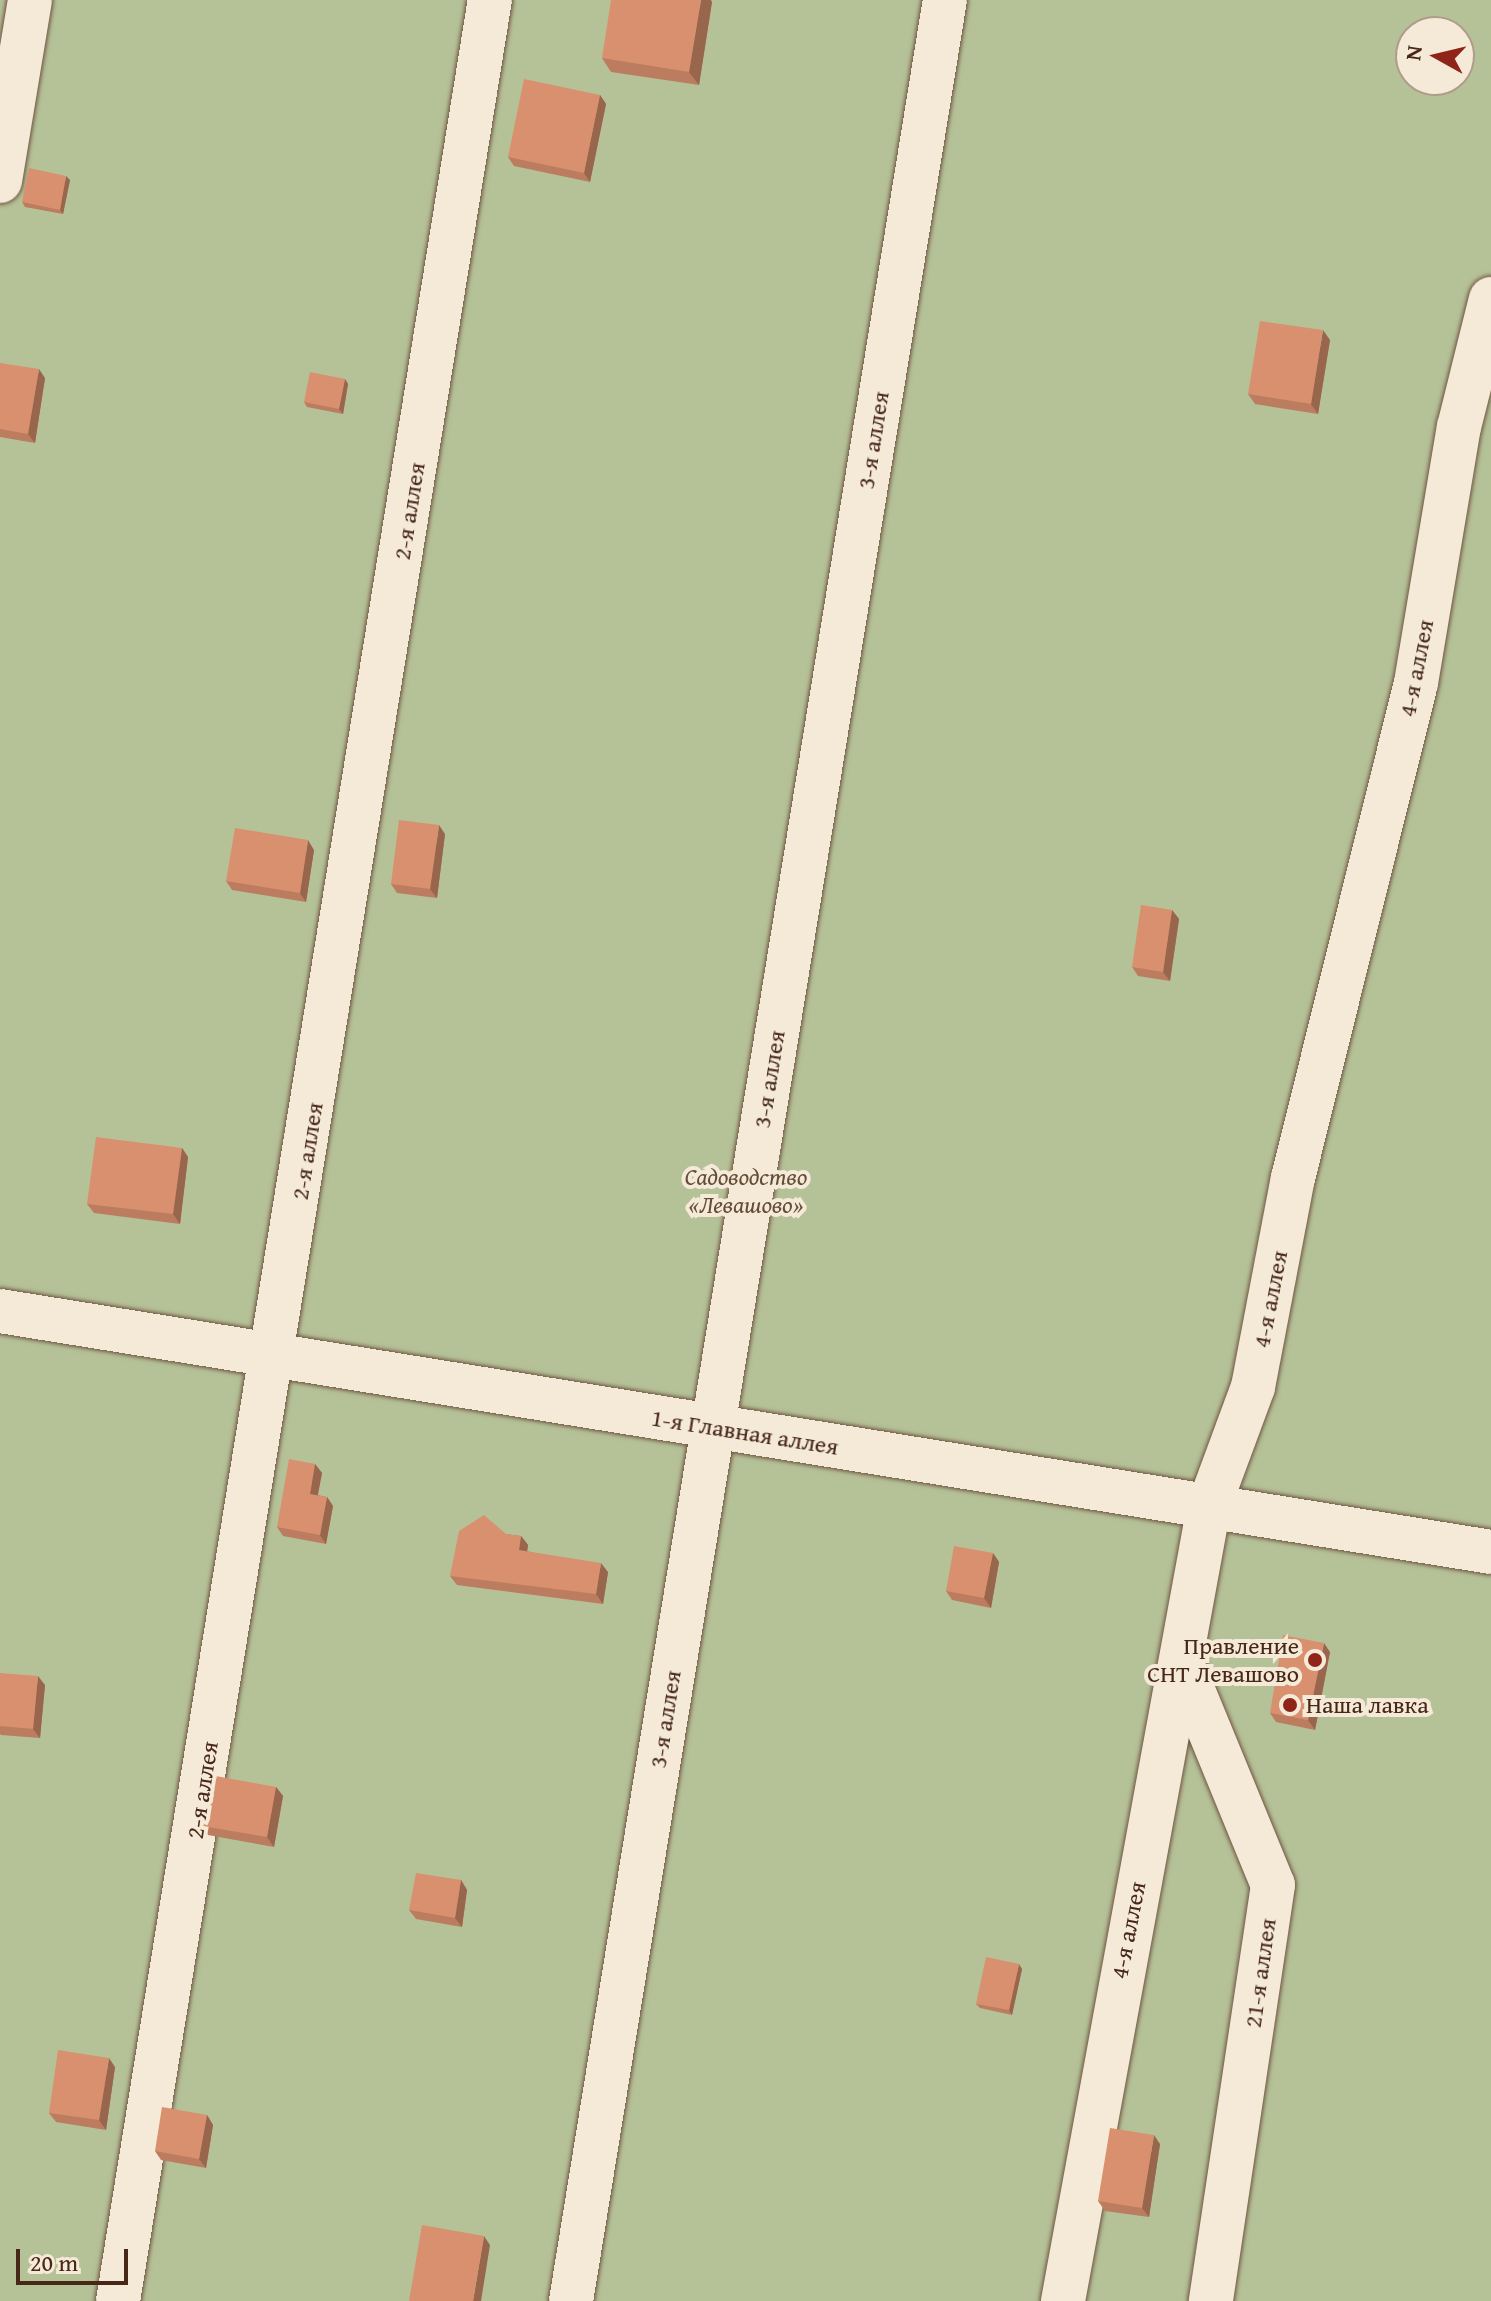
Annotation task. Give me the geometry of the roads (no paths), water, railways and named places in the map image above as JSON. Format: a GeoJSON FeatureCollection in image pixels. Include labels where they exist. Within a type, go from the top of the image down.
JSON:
{"type":"FeatureCollection","features":[{"type":"Feature","properties":{"kind":"street"},"geometry":{"type":"LineString","coordinates":[[0,181],[30,0]]}},
{"type":"Feature","properties":{"kind":"street","name":"2-я аллея"},"geometry":{"type":"LineString","coordinates":[[118,2301],[274,1357],[490,0]]}},
{"type":"Feature","properties":{"kind":"street","name":"3-я аллея"},"geometry":{"type":"LineString","coordinates":[[571,2301],[945,0]]}},
{"type":"Feature","properties":{"kind":"street","name":"4-я аллея"},"geometry":{"type":"LineString","coordinates":[[1063,2301],[1103,2059],[1209,1506],[1253,1387],[1293,1178],[1416,683],[1459,427],[1491,299]]}},
{"type":"Feature","properties":{"kind":"street","name":"1-я Главная аллея"},"geometry":{"type":"LineString","coordinates":[[0,1311],[1491,1552]]}},
{"type":"Feature","properties":{"kind":"street","name":"21-я аллея"},"geometry":{"type":"LineString","coordinates":[[1181,1661],[1273,1885],[1211,2301]]}},
{"type":"Feature","properties":{"kind":"place","name":"Правление СНТ Левашово"},"geometry":{"type":"Point","coordinates":[1315,1660]}},
{"type":"Feature","properties":{"kind":"place","name":"Наша лавка"},"geometry":{"type":"Point","coordinates":[1290,1705]}},
{"type":"Feature","properties":{"kind":"park label","name":"Садоводство «Левашово»"},"geometry":{"type":"Point","coordinates":[746,1191]}}]}
